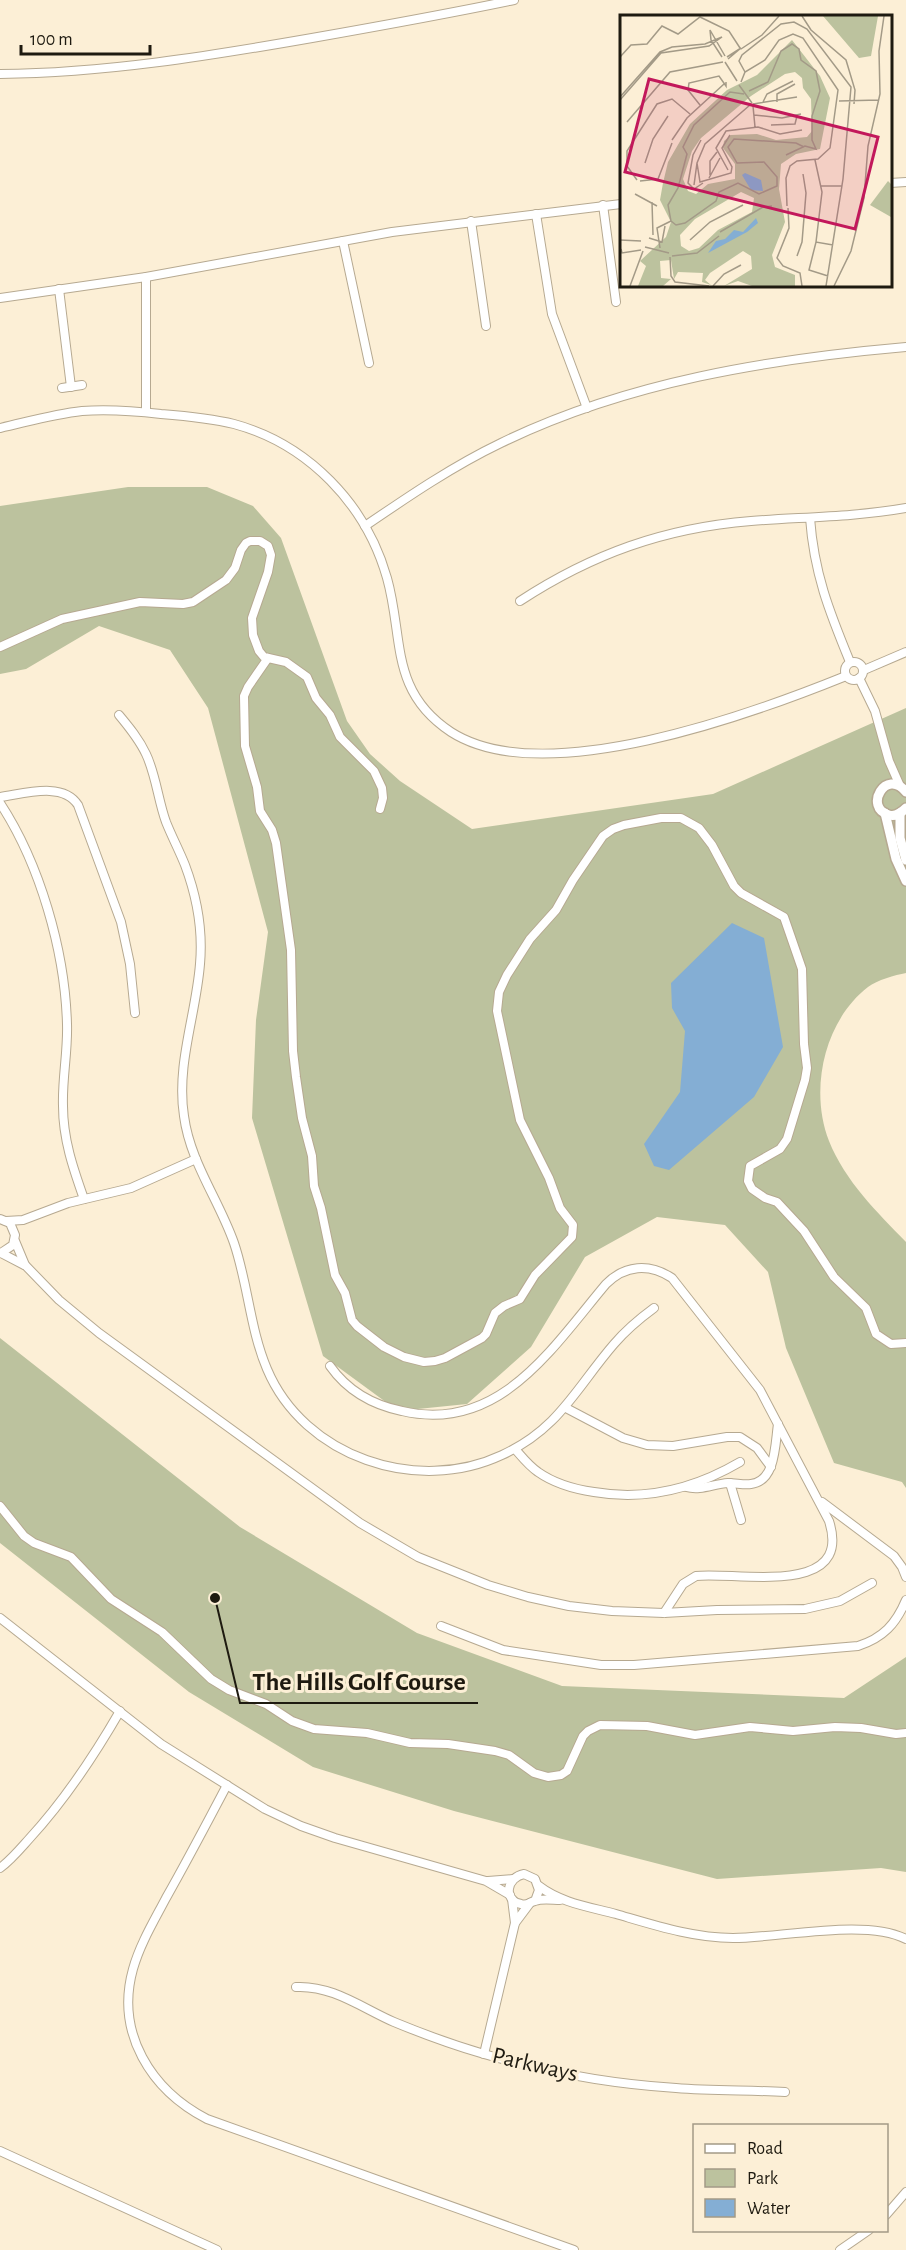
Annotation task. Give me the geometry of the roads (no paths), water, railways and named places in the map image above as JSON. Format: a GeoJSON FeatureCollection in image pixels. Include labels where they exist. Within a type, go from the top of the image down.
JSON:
{"type":"FeatureCollection","features":[{"type":"Feature","properties":{"kind":"street"},"geometry":{"type":"LineString","coordinates":[[0,74],[111,67],[228,52],[434,17],[514,0]]}},
{"type":"Feature","properties":{"kind":"street"},"geometry":{"type":"LineString","coordinates":[[891,183],[906,182]]}},
{"type":"Feature","properties":{"kind":"street"},"geometry":{"type":"LineString","coordinates":[[0,298],[146,277],[343,241],[471,221],[620,204]]}},
{"type":"Feature","properties":{"kind":"street"},"geometry":{"type":"LineString","coordinates":[[603,206],[616,302]]}},
{"type":"Feature","properties":{"kind":"street"},"geometry":{"type":"LineString","coordinates":[[536,214],[552,314],[587,408]]}},
{"type":"Feature","properties":{"kind":"street"},"geometry":{"type":"LineString","coordinates":[[471,221],[486,326]]}},
{"type":"Feature","properties":{"kind":"street"},"geometry":{"type":"LineString","coordinates":[[343,241],[369,363]]}},
{"type":"Feature","properties":{"kind":"street"},"geometry":{"type":"LineString","coordinates":[[146,277],[146,412]]}},
{"type":"Feature","properties":{"kind":"street"},"geometry":{"type":"LineString","coordinates":[[59,289],[71,387]]}},
{"type":"Feature","properties":{"kind":"street"},"geometry":{"type":"LineString","coordinates":[[365,526],[441,475],[481,453],[524,432],[587,408],[643,391],[711,375],[805,357],[906,347]]}},
{"type":"Feature","properties":{"kind":"street"},"geometry":{"type":"LineString","coordinates":[[62,388],[82,385]]}},
{"type":"Feature","properties":{"kind":"street"},"geometry":{"type":"LineString","coordinates":[[0,428],[74,412],[112,410],[146,412],[225,422],[250,429],[281,443],[309,461],[334,484],[365,526],[378,551],[387,578],[400,659],[410,686],[434,718],[449,730],[473,743],[506,751],[542,755],[597,750],[722,719],[804,693],[846,676],[854,680],[859,678],[864,670],[906,652]]}},
{"type":"Feature","properties":{"kind":"street"},"geometry":{"type":"LineString","coordinates":[[520,601],[588,561],[638,542],[708,526],[750,521],[863,515],[906,508]]}},
{"type":"Feature","properties":{"kind":"street"},"geometry":{"type":"LineString","coordinates":[[810,518],[813,551],[820,584],[850,662]]}},
{"type":"Feature","properties":{"kind":"street"},"geometry":{"type":"LineString","coordinates":[[0,646],[62,619],[140,602],[183,604],[193,602],[226,580],[235,567],[244,546],[255,540],[264,543],[271,555],[268,572],[252,618],[256,643],[261,654],[286,662],[307,677],[316,698],[330,715],[340,737],[375,771],[382,788],[380,809]]}},
{"type":"Feature","properties":{"kind":"street"},"geometry":{"type":"LineString","coordinates":[[268,658],[246,691],[244,701],[246,746],[257,787],[260,811],[275,838],[285,898],[293,975],[294,1064],[302,1118],[312,1156],[314,1186],[335,1275],[345,1293],[349,1312],[357,1326],[384,1347],[404,1357],[424,1362],[445,1358],[482,1338],[489,1329],[495,1312],[504,1305],[520,1299],[535,1275],[572,1237],[573,1225],[560,1208],[549,1178],[520,1120],[497,1011],[499,992],[530,939],[556,910],[603,836],[624,825],[681,818],[699,828],[712,845],[734,886],[741,893],[784,917],[802,969],[807,1068],[805,1080],[786,1139],[780,1149],[750,1166],[748,1181],[752,1189],[777,1202],[804,1231],[834,1277],[866,1308],[876,1334],[891,1344],[906,1343]]}},
{"type":"Feature","properties":{"kind":"street"},"geometry":{"type":"LineString","coordinates":[[846,676],[845,668],[850,662]]}},
{"type":"Feature","properties":{"kind":"street"},"geometry":{"type":"LineString","coordinates":[[850,662],[859,662],[864,670]]}},
{"type":"Feature","properties":{"kind":"street"},"geometry":{"type":"LineString","coordinates":[[859,678],[875,711],[889,761],[903,789]]}},
{"type":"Feature","properties":{"kind":"street"},"geometry":{"type":"LineString","coordinates":[[119,715],[146,754],[166,821],[190,880],[198,910],[200,961],[196,999],[185,1053],[182,1087],[184,1121],[195,1159],[216,1198],[236,1249],[265,1366],[284,1398],[309,1426],[332,1444],[386,1467],[430,1472],[459,1469],[488,1461],[537,1435],[566,1408],[615,1342],[654,1308]]}},
{"type":"Feature","properties":{"kind":"street"},"geometry":{"type":"LineString","coordinates":[[889,761],[883,788],[877,799],[878,806],[891,815],[903,811],[900,837],[906,860]]}},
{"type":"Feature","properties":{"kind":"street"},"geometry":{"type":"LineString","coordinates":[[883,788],[889,785],[903,789]]}},
{"type":"Feature","properties":{"kind":"street"},"geometry":{"type":"LineString","coordinates":[[0,796],[59,792],[66,793],[78,805],[123,928],[135,1014]]}},
{"type":"Feature","properties":{"kind":"street"},"geometry":{"type":"LineString","coordinates":[[0,803],[19,836],[34,872],[55,943],[64,990],[67,1024],[64,1131],[84,1199]]}},
{"type":"Feature","properties":{"kind":"street"},"geometry":{"type":"LineString","coordinates":[[885,813],[896,859],[906,881]]}},
{"type":"Feature","properties":{"kind":"street"},"geometry":{"type":"LineString","coordinates":[[3,1220],[27,1218],[84,1199],[131,1188],[195,1159]]}},
{"type":"Feature","properties":{"kind":"street"},"geometry":{"type":"LineString","coordinates":[[0,1253],[9,1249],[27,1218]]}},
{"type":"Feature","properties":{"kind":"street"},"geometry":{"type":"LineString","coordinates":[[3,1220],[12,1227],[26,1266]]}},
{"type":"Feature","properties":{"kind":"street"},"geometry":{"type":"LineString","coordinates":[[0,1253],[26,1266],[58,1300],[99,1333],[360,1523],[398,1546],[464,1577],[528,1597],[591,1609],[664,1613],[717,1610],[805,1610],[840,1601],[872,1583]]}},
{"type":"Feature","properties":{"kind":"street"},"geometry":{"type":"LineString","coordinates":[[330,1366],[350,1388],[387,1407],[422,1415],[444,1415],[465,1411],[500,1395],[529,1374],[613,1278],[629,1269],[647,1267],[664,1272],[678,1284],[753,1378],[829,1521],[832,1536],[831,1549],[823,1562],[800,1575],[785,1577],[696,1576],[683,1584],[664,1613]]}},
{"type":"Feature","properties":{"kind":"street"},"geometry":{"type":"LineString","coordinates":[[566,1408],[623,1438],[647,1445],[673,1446],[740,1437],[752,1443],[771,1467]]}},
{"type":"Feature","properties":{"kind":"street"},"geometry":{"type":"LineString","coordinates":[[685,1487],[702,1488],[730,1483],[748,1485],[758,1482],[766,1476],[771,1467],[778,1425]]}},
{"type":"Feature","properties":{"kind":"street"},"geometry":{"type":"LineString","coordinates":[[514,1449],[529,1465],[547,1478],[580,1490],[616,1496],[640,1496],[685,1487],[740,1462]]}},
{"type":"Feature","properties":{"kind":"street"},"geometry":{"type":"LineString","coordinates":[[730,1483],[741,1520]]}},
{"type":"Feature","properties":{"kind":"street"},"geometry":{"type":"LineString","coordinates":[[818,1499],[889,1552],[899,1561],[906,1577]]}},
{"type":"Feature","properties":{"kind":"street"},"geometry":{"type":"LineString","coordinates":[[0,1506],[24,1536],[34,1543],[71,1557],[100,1590],[162,1632],[211,1679],[266,1704],[292,1721],[314,1729],[367,1733],[410,1743],[448,1744],[495,1751],[508,1755],[534,1773],[548,1777],[555,1777],[567,1771],[583,1736],[600,1725],[646,1726],[695,1736],[750,1727],[793,1731],[835,1727],[861,1728],[896,1734],[906,1733]]}},
{"type":"Feature","properties":{"kind":"street"},"geometry":{"type":"LineString","coordinates":[[441,1626],[503,1650],[585,1664],[634,1665],[858,1646],[874,1640],[889,1629],[900,1614],[906,1600]]}},
{"type":"Feature","properties":{"kind":"street"},"geometry":{"type":"LineString","coordinates":[[0,1618],[161,1744],[275,1814],[318,1832],[486,1881],[522,1905],[563,1900]]}},
{"type":"Feature","properties":{"kind":"street"},"geometry":{"type":"LineString","coordinates":[[0,1868],[36,1832],[59,1803],[86,1766],[120,1711]]}},
{"type":"Feature","properties":{"kind":"street"},"geometry":{"type":"LineString","coordinates":[[227,1785],[144,1940],[133,1969],[129,1996],[131,2023],[138,2049],[152,2074],[178,2102],[207,2120],[574,2250]]}},
{"type":"Feature","properties":{"kind":"street"},"geometry":{"type":"LineString","coordinates":[[486,1881],[513,1879],[520,1875],[528,1875],[535,1879],[539,1886],[539,1894],[515,1923]]}},
{"type":"Feature","properties":{"kind":"street"},"geometry":{"type":"LineString","coordinates":[[484,2054],[515,1923],[509,1885],[513,1879]]}},
{"type":"Feature","properties":{"kind":"street"},"geometry":{"type":"LineString","coordinates":[[539,1886],[563,1900],[699,1936],[741,1938],[860,1929],[887,1932],[906,1940]]}},
{"type":"Feature","properties":{"kind":"street","name":"Parkways"},"geometry":{"type":"LineString","coordinates":[[296,1987],[314,1987],[330,1991],[411,2029],[484,2054],[574,2076],[698,2090],[785,2092]]}},
{"type":"Feature","properties":{"kind":"street"},"geometry":{"type":"LineString","coordinates":[[0,2151],[217,2250]]}},
{"type":"Feature","properties":{"kind":"street"},"geometry":{"type":"LineString","coordinates":[[888,2213],[906,2192]]}},
{"type":"Feature","properties":{"kind":"street"},"geometry":{"type":"LineString","coordinates":[[840,2250],[866,2232]]}},
{"type":"Feature","properties":{"kind":"water"},"geometry":{"type":"Polygon","coordinates":[[[732,923],[764,938],[783,1047],[754,1097],[669,1170],[654,1166],[644,1144],[680,1092],[685,1031],[672,1008],[671,983],[732,923]]]}},
{"type":"Feature","properties":{"kind":"place","name":"The Hills Golf Course"},"geometry":{"type":"Point","coordinates":[215,1598]}}]}
